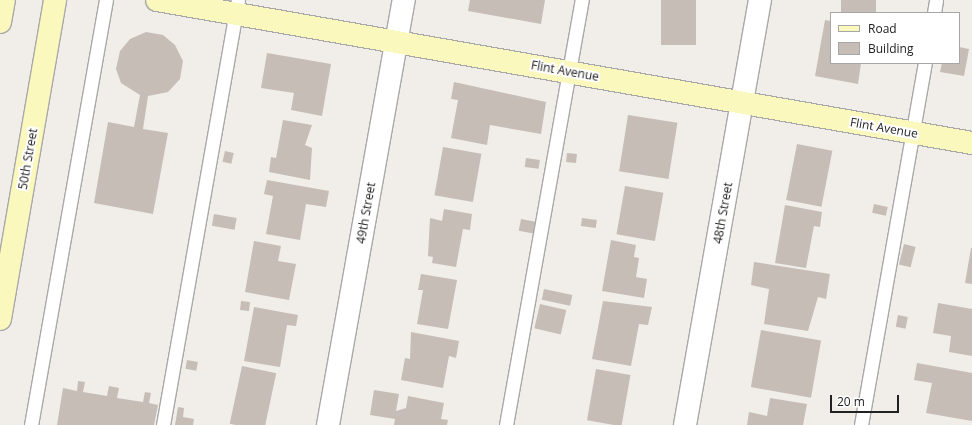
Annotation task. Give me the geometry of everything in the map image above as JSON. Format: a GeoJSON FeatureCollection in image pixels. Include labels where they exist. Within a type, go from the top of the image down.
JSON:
{"type":"FeatureCollection","features":[{"type":"Feature","properties":{"kind":"street"},"geometry":{"type":"LineString","coordinates":[[0,22],[4,0]]}},
{"type":"Feature","properties":{"kind":"street","name":"50th Street"},"geometry":{"type":"LineString","coordinates":[[0,319],[55,0]]}},
{"type":"Feature","properties":{"kind":"street","name":"Flint Avenue"},"geometry":{"type":"LineString","coordinates":[[157,0],[236,7],[396,42],[742,102],[972,144]]}},
{"type":"Feature","properties":{"kind":"street","name":"49th Street"},"geometry":{"type":"LineString","coordinates":[[328,425],[404,0]]}},
{"type":"Feature","properties":{"kind":"street","name":"48th Street"},"geometry":{"type":"LineString","coordinates":[[685,425],[760,0]]}},
{"type":"Feature","properties":{"kind":"lane"},"geometry":{"type":"LineString","coordinates":[[30,425],[106,0]]}},
{"type":"Feature","properties":{"kind":"lane"},"geometry":{"type":"LineString","coordinates":[[506,425],[582,0]]}},
{"type":"Feature","properties":{"kind":"lane"},"geometry":{"type":"LineString","coordinates":[[934,12],[936,0]]}},
{"type":"Feature","properties":{"kind":"lane"},"geometry":{"type":"LineString","coordinates":[[163,425],[236,7]]}},
{"type":"Feature","properties":{"kind":"lane"},"geometry":{"type":"LineString","coordinates":[[861,425],[925,64]]}},
{"type":"Feature","properties":{"kind":"building"},"geometry":{"type":"Polygon","coordinates":[[[470,0],[545,0],[541,24],[468,11],[470,0]]]}},
{"type":"Feature","properties":{"kind":"building"},"geometry":{"type":"Polygon","coordinates":[[[661,0],[696,0],[696,45],[661,45],[661,0]]]}},
{"type":"Feature","properties":{"kind":"building"},"geometry":{"type":"Polygon","coordinates":[[[841,0],[876,0],[876,12],[841,12],[841,0]]]}},
{"type":"Feature","properties":{"kind":"building"},"geometry":{"type":"Polygon","coordinates":[[[825,20],[830,21],[830,64],[861,64],[858,84],[815,76],[825,20]]]}},
{"type":"Feature","properties":{"kind":"building"},"geometry":{"type":"Polygon","coordinates":[[[146,32],[163,35],[175,45],[183,61],[180,79],[168,92],[148,96],[143,129],[168,133],[153,214],[94,203],[108,122],[134,127],[140,95],[121,83],[116,69],[120,51],[130,39],[146,32]]]}},
{"type":"Feature","properties":{"kind":"building"},"geometry":{"type":"Polygon","coordinates":[[[960,47],[969,49],[964,76],[940,72],[942,64],[960,64],[960,47]]]}},
{"type":"Feature","properties":{"kind":"building"},"geometry":{"type":"Polygon","coordinates":[[[267,53],[331,64],[322,116],[291,110],[294,93],[261,88],[267,53]]]}},
{"type":"Feature","properties":{"kind":"building"},"geometry":{"type":"Polygon","coordinates":[[[454,82],[546,102],[541,134],[490,125],[487,145],[451,138],[458,100],[451,99],[454,82]]]}},
{"type":"Feature","properties":{"kind":"building"},"geometry":{"type":"Polygon","coordinates":[[[628,115],[677,123],[668,179],[619,171],[628,115]]]}},
{"type":"Feature","properties":{"kind":"building"},"geometry":{"type":"Polygon","coordinates":[[[283,120],[312,125],[305,145],[312,148],[310,180],[269,172],[271,157],[276,158],[283,120]]]}},
{"type":"Feature","properties":{"kind":"building"},"geometry":{"type":"Polygon","coordinates":[[[797,144],[832,151],[821,207],[786,200],[797,144]]]}},
{"type":"Feature","properties":{"kind":"building"},"geometry":{"type":"Polygon","coordinates":[[[443,147],[481,154],[473,202],[434,195],[443,147]]]}},
{"type":"Feature","properties":{"kind":"building"},"geometry":{"type":"Polygon","coordinates":[[[225,151],[234,153],[231,164],[223,162],[225,151]]]}},
{"type":"Feature","properties":{"kind":"building"},"geometry":{"type":"Polygon","coordinates":[[[567,153],[577,154],[576,163],[566,162],[567,153]]]}},
{"type":"Feature","properties":{"kind":"building"},"geometry":{"type":"Polygon","coordinates":[[[526,158],[540,160],[539,169],[525,167],[526,158]]]}},
{"type":"Feature","properties":{"kind":"building"},"geometry":{"type":"Polygon","coordinates":[[[267,180],[329,191],[326,207],[306,204],[300,240],[266,234],[273,196],[264,194],[267,180]]]}},
{"type":"Feature","properties":{"kind":"building"},"geometry":{"type":"Polygon","coordinates":[[[625,186],[663,193],[655,241],[616,234],[625,186]]]}},
{"type":"Feature","properties":{"kind":"building"},"geometry":{"type":"Polygon","coordinates":[[[874,204],[888,207],[886,216],[872,213],[874,204]]]}},
{"type":"Feature","properties":{"kind":"building"},"geometry":{"type":"Polygon","coordinates":[[[785,205],[822,212],[820,227],[814,226],[806,268],[775,263],[785,205]]]}},
{"type":"Feature","properties":{"kind":"building"},"geometry":{"type":"Polygon","coordinates":[[[444,209],[472,214],[470,230],[463,229],[456,267],[432,263],[433,257],[428,256],[430,218],[442,221],[444,209]]]}},
{"type":"Feature","properties":{"kind":"building"},"geometry":{"type":"Polygon","coordinates":[[[214,214],[237,218],[235,230],[212,226],[214,214]]]}},
{"type":"Feature","properties":{"kind":"building"},"geometry":{"type":"Polygon","coordinates":[[[582,218],[597,220],[596,228],[581,226],[582,218]]]}},
{"type":"Feature","properties":{"kind":"building"},"geometry":{"type":"Polygon","coordinates":[[[521,219],[537,222],[534,234],[519,231],[521,219]]]}},
{"type":"Feature","properties":{"kind":"building"},"geometry":{"type":"Polygon","coordinates":[[[611,240],[636,245],[634,257],[639,258],[636,277],[647,279],[644,298],[602,291],[611,240]]]}},
{"type":"Feature","properties":{"kind":"building"},"geometry":{"type":"Polygon","coordinates":[[[254,241],[281,246],[278,261],[296,264],[289,300],[245,292],[254,241]]]}},
{"type":"Feature","properties":{"kind":"building"},"geometry":{"type":"Polygon","coordinates":[[[904,244],[916,247],[911,267],[899,264],[904,244]]]}},
{"type":"Feature","properties":{"kind":"building"},"geometry":{"type":"Polygon","coordinates":[[[972,248],[972,284],[965,283],[972,248]]]}},
{"type":"Feature","properties":{"kind":"building"},"geometry":{"type":"Polygon","coordinates":[[[754,262],[830,274],[826,299],[818,297],[808,331],[764,324],[769,289],[751,285],[754,262]]]}},
{"type":"Feature","properties":{"kind":"building"},"geometry":{"type":"Polygon","coordinates":[[[421,274],[457,280],[448,329],[417,324],[423,290],[418,290],[421,274]]]}},
{"type":"Feature","properties":{"kind":"building"},"geometry":{"type":"Polygon","coordinates":[[[544,289],[572,295],[570,306],[542,300],[544,289]]]}},
{"type":"Feature","properties":{"kind":"building"},"geometry":{"type":"Polygon","coordinates":[[[241,301],[250,302],[249,311],[240,310],[241,301]]]}},
{"type":"Feature","properties":{"kind":"building"},"geometry":{"type":"Polygon","coordinates":[[[603,301],[652,307],[648,325],[639,324],[631,366],[592,359],[603,301]]]}},
{"type":"Feature","properties":{"kind":"building"},"geometry":{"type":"Polygon","coordinates":[[[938,303],[972,309],[972,356],[949,352],[951,336],[933,333],[938,303]]]}},
{"type":"Feature","properties":{"kind":"building"},"geometry":{"type":"Polygon","coordinates":[[[540,304],[566,310],[561,334],[534,328],[540,304]]]}},
{"type":"Feature","properties":{"kind":"building"},"geometry":{"type":"Polygon","coordinates":[[[254,307],[298,315],[296,326],[287,325],[280,367],[244,361],[254,307]]]}},
{"type":"Feature","properties":{"kind":"building"},"geometry":{"type":"Polygon","coordinates":[[[898,315],[908,317],[906,329],[896,327],[898,315]]]}},
{"type":"Feature","properties":{"kind":"building"},"geometry":{"type":"Polygon","coordinates":[[[761,330],[821,341],[811,398],[751,387],[761,330]]]}},
{"type":"Feature","properties":{"kind":"building"},"geometry":{"type":"Polygon","coordinates":[[[411,332],[459,341],[456,358],[449,356],[443,388],[401,380],[405,358],[410,359],[411,332]]]}},
{"type":"Feature","properties":{"kind":"building"},"geometry":{"type":"Polygon","coordinates":[[[187,360],[198,362],[196,371],[185,369],[187,360]]]}},
{"type":"Feature","properties":{"kind":"building"},"geometry":{"type":"Polygon","coordinates":[[[917,363],[972,373],[972,421],[926,413],[932,383],[914,380],[917,363]]]}},
{"type":"Feature","properties":{"kind":"building"},"geometry":{"type":"Polygon","coordinates":[[[242,366],[276,373],[265,425],[230,424],[242,366]]]}},
{"type":"Feature","properties":{"kind":"building"},"geometry":{"type":"Polygon","coordinates":[[[596,369],[630,375],[622,425],[587,420],[596,369]]]}},
{"type":"Feature","properties":{"kind":"building"},"geometry":{"type":"Polygon","coordinates":[[[78,381],[85,382],[83,392],[107,396],[109,386],[119,388],[117,398],[143,402],[145,392],[151,393],[149,403],[158,405],[154,425],[57,425],[63,388],[77,391],[78,381]]]}},
{"type":"Feature","properties":{"kind":"building"},"geometry":{"type":"Polygon","coordinates":[[[374,390],[399,394],[396,411],[406,408],[408,396],[444,403],[441,419],[448,420],[447,425],[394,425],[395,419],[370,415],[374,390]]]}},
{"type":"Feature","properties":{"kind":"building"},"geometry":{"type":"Polygon","coordinates":[[[770,398],[807,404],[803,425],[747,425],[749,412],[767,416],[770,398]]]}},
{"type":"Feature","properties":{"kind":"building"},"geometry":{"type":"Polygon","coordinates":[[[178,407],[184,408],[183,417],[194,419],[193,425],[175,425],[178,407]]]}}]}
